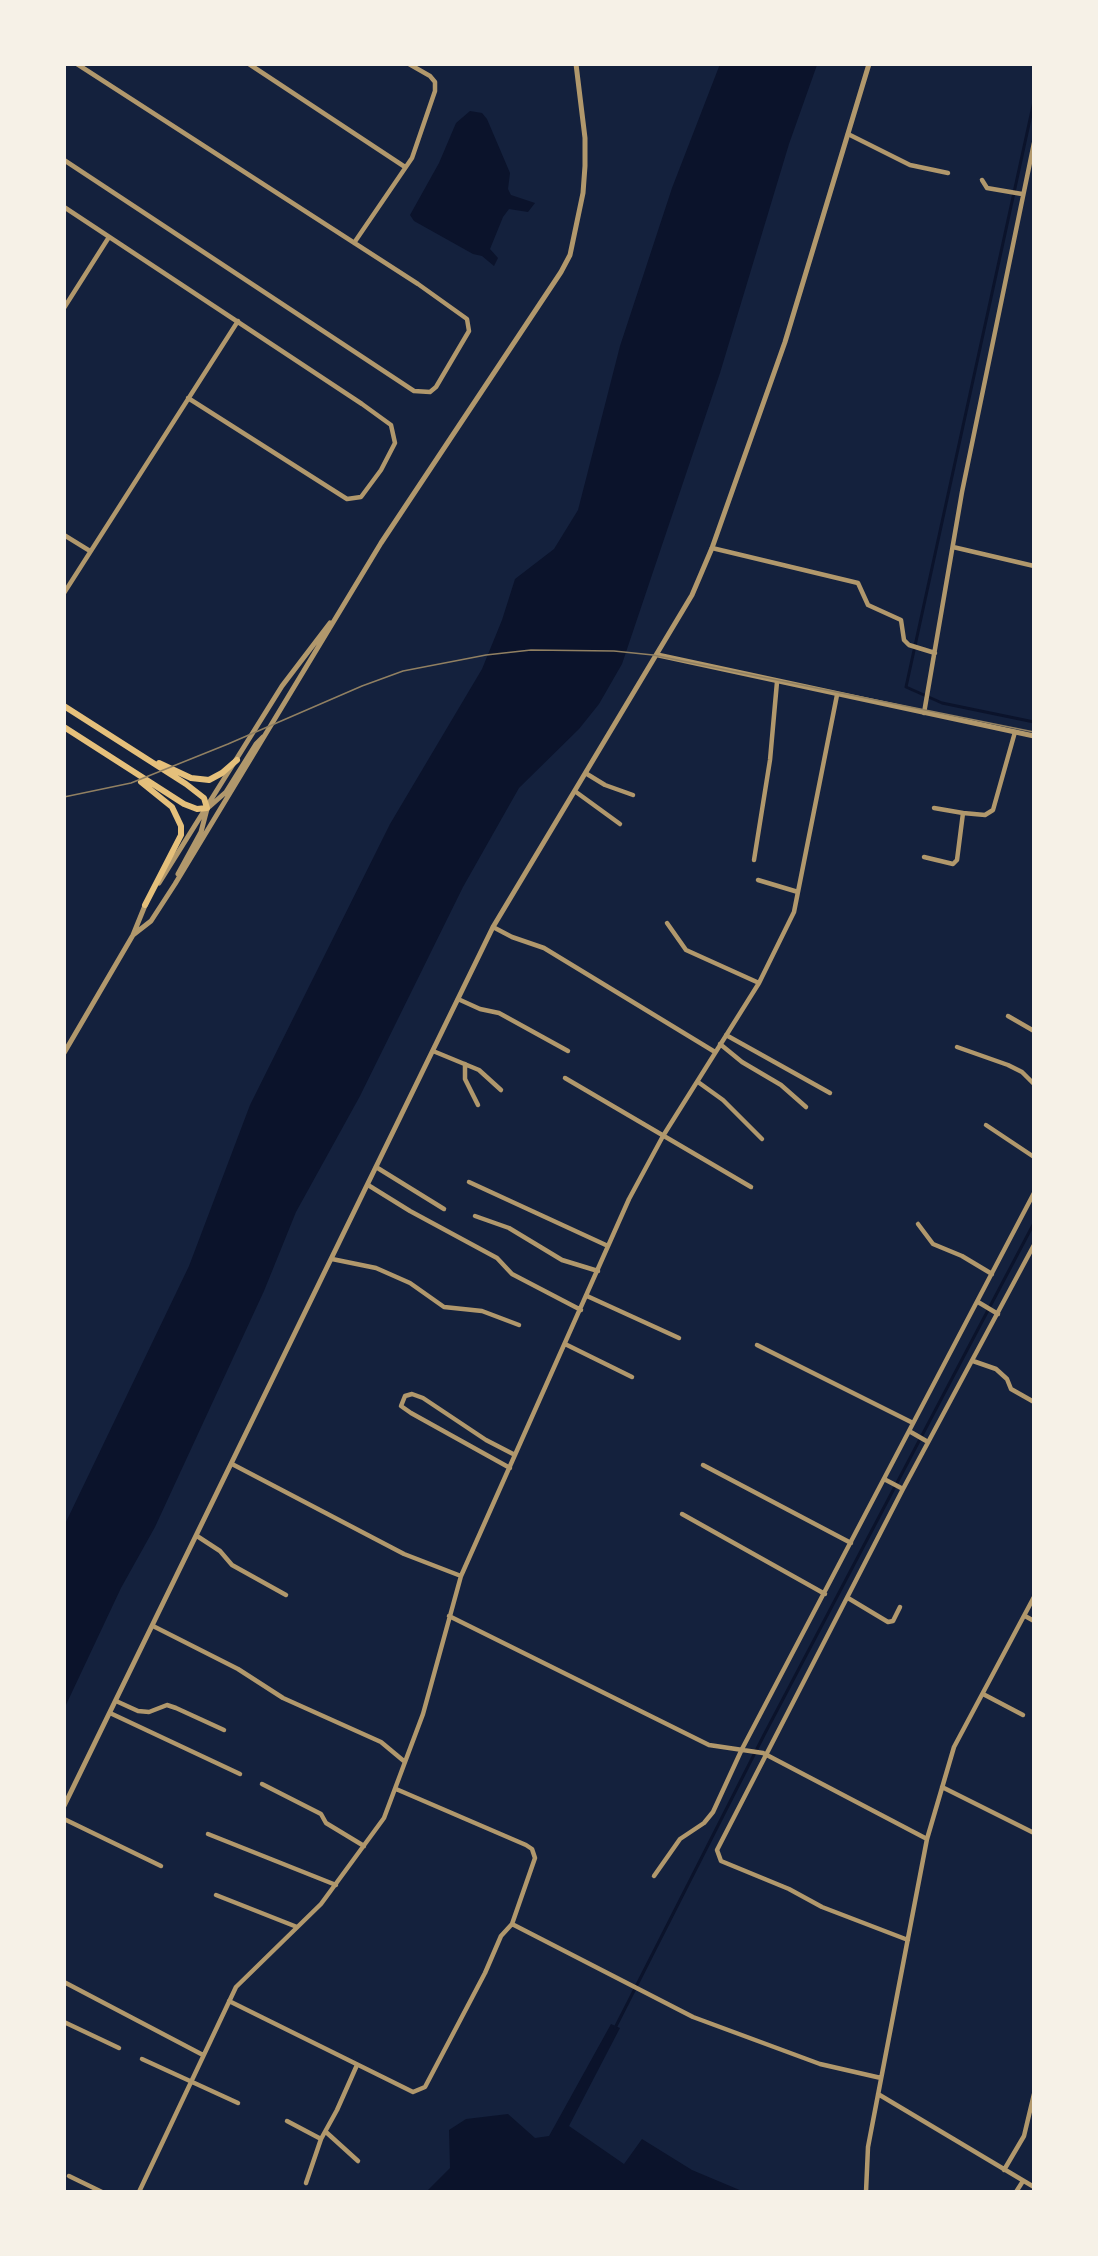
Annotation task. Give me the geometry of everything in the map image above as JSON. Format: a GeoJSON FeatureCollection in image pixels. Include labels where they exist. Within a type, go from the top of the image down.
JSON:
{"type":"FeatureCollection","features":[{"type":"Feature","properties":{"kind":"main road"},"geometry":{"type":"LineString","coordinates":[[64,706],[186,784],[204,798],[207,808],[197,809],[184,804],[126,769],[64,727]]}},
{"type":"Feature","properties":{"kind":"main road"},"geometry":{"type":"LineString","coordinates":[[132,749],[200,780],[209,780],[222,774],[237,760]]}},
{"type":"Feature","properties":{"kind":"main road"},"geometry":{"type":"LineString","coordinates":[[126,769],[172,807],[181,826],[181,835],[145,905]]}},
{"type":"Feature","properties":{"kind":"street"},"geometry":{"type":"LineString","coordinates":[[64,160],[414,391],[430,392],[436,387],[469,332],[467,319],[77,64]]}},
{"type":"Feature","properties":{"kind":"street"},"geometry":{"type":"LineString","coordinates":[[249,64],[405,167]]}},
{"type":"Feature","properties":{"kind":"street"},"geometry":{"type":"LineString","coordinates":[[354,243],[412,158],[435,91],[435,82],[430,76],[410,64]]}},
{"type":"Feature","properties":{"kind":"street"},"geometry":{"type":"LineString","coordinates":[[134,935],[151,921],[270,730],[381,543],[570,255],[584,193],[585,166],[585,138],[576,64]]}},
{"type":"Feature","properties":{"kind":"street"},"geometry":{"type":"LineString","coordinates":[[64,1806],[493,927],[692,596],[712,548],[785,342],[869,64]]}},
{"type":"Feature","properties":{"kind":"street"},"geometry":{"type":"LineString","coordinates":[[848,134],[910,165],[948,173]]}},
{"type":"Feature","properties":{"kind":"street"},"geometry":{"type":"LineString","coordinates":[[924,713],[1020,194],[1034,143]]}},
{"type":"Feature","properties":{"kind":"street"},"geometry":{"type":"LineString","coordinates":[[982,180],[987,188],[1020,194]]}},
{"type":"Feature","properties":{"kind":"street"},"geometry":{"type":"LineString","coordinates":[[64,207],[391,425],[395,443],[381,470],[361,497],[347,499],[188,398]]}},
{"type":"Feature","properties":{"kind":"street"},"geometry":{"type":"LineString","coordinates":[[64,308],[110,237]]}},
{"type":"Feature","properties":{"kind":"street"},"geometry":{"type":"LineString","coordinates":[[64,593],[238,321]]}},
{"type":"Feature","properties":{"kind":"street"},"geometry":{"type":"LineString","coordinates":[[64,535],[90,551]]}},
{"type":"Feature","properties":{"kind":"street"},"geometry":{"type":"LineString","coordinates":[[953,547],[1034,566]]}},
{"type":"Feature","properties":{"kind":"street"},"geometry":{"type":"LineString","coordinates":[[712,548],[858,583],[868,605],[901,620],[904,640],[909,645],[935,653]]}},
{"type":"Feature","properties":{"kind":"street"},"geometry":{"type":"LineString","coordinates":[[64,1053],[134,935],[145,905],[282,686],[336,617]]}},
{"type":"Feature","properties":{"kind":"street"},"geometry":{"type":"LineString","coordinates":[[658,655],[1034,736]]}},
{"type":"Feature","properties":{"kind":"street"},"geometry":{"type":"LineString","coordinates":[[754,860],[770,760],[777,682]]}},
{"type":"Feature","properties":{"kind":"street"},"geometry":{"type":"LineString","coordinates":[[139,2192],[236,1987],[297,1927],[336,1884],[384,1818],[423,1714],[461,1576],[629,1199],[663,1136],[759,983],[794,912],[837,695]]}},
{"type":"Feature","properties":{"kind":"street"},"geometry":{"type":"LineString","coordinates":[[165,899],[201,832],[207,808],[226,792],[256,744],[270,730]]}},
{"type":"Feature","properties":{"kind":"street"},"geometry":{"type":"LineString","coordinates":[[934,808],[985,815],[993,810],[1015,732]]}},
{"type":"Feature","properties":{"kind":"street"},"geometry":{"type":"LineString","coordinates":[[586,774],[605,785],[633,795]]}},
{"type":"Feature","properties":{"kind":"street"},"geometry":{"type":"LineString","coordinates":[[576,792],[620,824]]}},
{"type":"Feature","properties":{"kind":"street"},"geometry":{"type":"LineString","coordinates":[[924,857],[953,864],[957,860],[963,813]]}},
{"type":"Feature","properties":{"kind":"street"},"geometry":{"type":"LineString","coordinates":[[758,880],[798,892]]}},
{"type":"Feature","properties":{"kind":"street"},"geometry":{"type":"LineString","coordinates":[[667,923],[686,950],[759,983]]}},
{"type":"Feature","properties":{"kind":"street"},"geometry":{"type":"LineString","coordinates":[[493,927],[512,937],[544,948],[715,1052]]}},
{"type":"Feature","properties":{"kind":"street"},"geometry":{"type":"LineString","coordinates":[[458,999],[480,1009],[499,1013],[568,1051]]}},
{"type":"Feature","properties":{"kind":"street"},"geometry":{"type":"LineString","coordinates":[[1008,1016],[1034,1031]]}},
{"type":"Feature","properties":{"kind":"street"},"geometry":{"type":"LineString","coordinates":[[726,1035],[830,1093]]}},
{"type":"Feature","properties":{"kind":"street"},"geometry":{"type":"LineString","coordinates":[[720,1044],[742,1062],[781,1085],[806,1107]]}},
{"type":"Feature","properties":{"kind":"street"},"geometry":{"type":"LineString","coordinates":[[957,1047],[1008,1065],[1022,1072],[1034,1084]]}},
{"type":"Feature","properties":{"kind":"street"},"geometry":{"type":"LineString","coordinates":[[433,1051],[485,1074],[501,1090]]}},
{"type":"Feature","properties":{"kind":"street"},"geometry":{"type":"LineString","coordinates":[[465,1064],[465,1079],[478,1105]]}},
{"type":"Feature","properties":{"kind":"street"},"geometry":{"type":"LineString","coordinates":[[565,1078],[751,1187]]}},
{"type":"Feature","properties":{"kind":"street"},"geometry":{"type":"LineString","coordinates":[[698,1082],[723,1100],[762,1140]]}},
{"type":"Feature","properties":{"kind":"street"},"geometry":{"type":"LineString","coordinates":[[986,1125],[1034,1157]]}},
{"type":"Feature","properties":{"kind":"street"},"geometry":{"type":"LineString","coordinates":[[376,1167],[444,1209]]}},
{"type":"Feature","properties":{"kind":"street"},"geometry":{"type":"LineString","coordinates":[[469,1182],[608,1246]]}},
{"type":"Feature","properties":{"kind":"street"},"geometry":{"type":"LineString","coordinates":[[368,1185],[496,1258],[512,1274],[580,1310]]}},
{"type":"Feature","properties":{"kind":"street"},"geometry":{"type":"LineString","coordinates":[[654,1876],[680,1839],[704,1823],[713,1812],[742,1749],[1034,1193]]}},
{"type":"Feature","properties":{"kind":"street"},"geometry":{"type":"LineString","coordinates":[[475,1216],[508,1228],[562,1260],[597,1271]]}},
{"type":"Feature","properties":{"kind":"street"},"geometry":{"type":"LineString","coordinates":[[918,1224],[933,1244],[962,1256],[992,1274]]}},
{"type":"Feature","properties":{"kind":"street"},"geometry":{"type":"LineString","coordinates":[[908,1940],[822,1907],[789,1889],[721,1861],[717,1850],[903,1489],[1034,1245]]}},
{"type":"Feature","properties":{"kind":"street"},"geometry":{"type":"LineString","coordinates":[[332,1259],[376,1268],[410,1283],[444,1307],[482,1311],[519,1325]]}},
{"type":"Feature","properties":{"kind":"street"},"geometry":{"type":"LineString","coordinates":[[587,1296],[679,1338]]}},
{"type":"Feature","properties":{"kind":"street"},"geometry":{"type":"LineString","coordinates":[[978,1302],[998,1314]]}},
{"type":"Feature","properties":{"kind":"street"},"geometry":{"type":"LineString","coordinates":[[565,1344],[632,1377]]}},
{"type":"Feature","properties":{"kind":"street"},"geometry":{"type":"LineString","coordinates":[[757,1345],[913,1423]]}},
{"type":"Feature","properties":{"kind":"street"},"geometry":{"type":"LineString","coordinates":[[973,1361],[996,1370],[1007,1379],[1011,1389],[1034,1402]]}},
{"type":"Feature","properties":{"kind":"street"},"geometry":{"type":"LineString","coordinates":[[510,1468],[411,1413],[401,1406],[405,1396],[412,1394],[423,1398],[486,1440],[515,1455]]}},
{"type":"Feature","properties":{"kind":"street"},"geometry":{"type":"LineString","coordinates":[[909,1431],[928,1442]]}},
{"type":"Feature","properties":{"kind":"street"},"geometry":{"type":"LineString","coordinates":[[232,1464],[404,1554],[461,1576]]}},
{"type":"Feature","properties":{"kind":"street"},"geometry":{"type":"LineString","coordinates":[[703,1465],[851,1543]]}},
{"type":"Feature","properties":{"kind":"street"},"geometry":{"type":"LineString","coordinates":[[884,1479],[903,1489]]}},
{"type":"Feature","properties":{"kind":"street"},"geometry":{"type":"LineString","coordinates":[[682,1514],[825,1594]]}},
{"type":"Feature","properties":{"kind":"street"},"geometry":{"type":"LineString","coordinates":[[197,1536],[220,1551],[232,1565],[286,1595]]}},
{"type":"Feature","properties":{"kind":"street"},"geometry":{"type":"LineString","coordinates":[[866,2192],[868,2147],[927,1839],[954,1747],[1034,1597]]}},
{"type":"Feature","properties":{"kind":"street"},"geometry":{"type":"LineString","coordinates":[[848,1598],[890,1622],[900,1607]]}},
{"type":"Feature","properties":{"kind":"street"},"geometry":{"type":"LineString","coordinates":[[449,1616],[709,1745],[751,1749],[765,1754],[927,1839]]}},
{"type":"Feature","properties":{"kind":"street"},"geometry":{"type":"LineString","coordinates":[[1025,1616],[1034,1621]]}},
{"type":"Feature","properties":{"kind":"street"},"geometry":{"type":"LineString","coordinates":[[153,1626],[238,1669],[283,1698],[381,1742],[405,1762]]}},
{"type":"Feature","properties":{"kind":"street"},"geometry":{"type":"LineString","coordinates":[[983,1694],[1023,1715]]}},
{"type":"Feature","properties":{"kind":"street"},"geometry":{"type":"LineString","coordinates":[[116,1701],[138,1711],[149,1712],[166,1705],[224,1730]]}},
{"type":"Feature","properties":{"kind":"street"},"geometry":{"type":"LineString","coordinates":[[110,1713],[240,1774]]}},
{"type":"Feature","properties":{"kind":"street"},"geometry":{"type":"LineString","coordinates":[[262,1784],[321,1814],[326,1823],[364,1846]]}},
{"type":"Feature","properties":{"kind":"street"},"geometry":{"type":"LineString","coordinates":[[942,1787],[1034,1833]]}},
{"type":"Feature","properties":{"kind":"street"},"geometry":{"type":"LineString","coordinates":[[229,2001],[413,2091],[425,2087],[485,1973],[501,1936],[512,1924],[535,1865],[532,1848],[396,1789]]}},
{"type":"Feature","properties":{"kind":"street"},"geometry":{"type":"LineString","coordinates":[[64,1819],[161,1866]]}},
{"type":"Feature","properties":{"kind":"street"},"geometry":{"type":"LineString","coordinates":[[208,1834],[336,1884]]}},
{"type":"Feature","properties":{"kind":"street"},"geometry":{"type":"LineString","coordinates":[[216,1895],[297,1927]]}},
{"type":"Feature","properties":{"kind":"street"},"geometry":{"type":"LineString","coordinates":[[512,1924],[693,2018],[820,2064],[882,2078]]}},
{"type":"Feature","properties":{"kind":"street"},"geometry":{"type":"LineString","coordinates":[[64,1982],[203,2055]]}},
{"type":"Feature","properties":{"kind":"street"},"geometry":{"type":"LineString","coordinates":[[64,2022],[119,2048]]}},
{"type":"Feature","properties":{"kind":"street"},"geometry":{"type":"LineString","coordinates":[[142,2059],[238,2103]]}},
{"type":"Feature","properties":{"kind":"street"},"geometry":{"type":"LineString","coordinates":[[306,2183],[321,2139],[357,2065]]}},
{"type":"Feature","properties":{"kind":"street"},"geometry":{"type":"LineString","coordinates":[[878,2094],[1034,2187]]}},
{"type":"Feature","properties":{"kind":"street"},"geometry":{"type":"LineString","coordinates":[[1004,2170],[1024,2136],[1034,2094]]}},
{"type":"Feature","properties":{"kind":"street"},"geometry":{"type":"LineString","coordinates":[[288,2121],[321,2139]]}},
{"type":"Feature","properties":{"kind":"street"},"geometry":{"type":"LineString","coordinates":[[326,2132],[358,2161]]}},
{"type":"Feature","properties":{"kind":"street"},"geometry":{"type":"LineString","coordinates":[[69,2176],[102,2192]]}},
{"type":"Feature","properties":{"kind":"street"},"geometry":{"type":"LineString","coordinates":[[1016,2192],[1023,2181]]}},
{"type":"Feature","properties":{"kind":"water"},"geometry":{"type":"Polygon","coordinates":[[[720,64],[817,65],[789,144],[720,373],[622,664],[599,704],[579,729],[519,788],[463,887],[360,1096],[296,1212],[264,1291],[155,1527],[121,1588],[65,1707],[65,1524],[189,1266],[250,1105],[390,824],[482,669],[502,620],[515,579],[554,549],[578,510],[620,346],[672,188],[720,64]]]}},
{"type":"Feature","properties":{"kind":"water"},"geometry":{"type":"Polygon","coordinates":[[[470,111],[482,113],[487,119],[510,173],[508,189],[511,195],[535,203],[528,212],[509,209],[503,217],[490,249],[498,258],[494,266],[482,256],[473,254],[414,221],[410,215],[439,163],[456,123],[470,111]]]}},
{"type":"Feature","properties":{"kind":"water"},"geometry":{"type":"Polygon","coordinates":[[[611,2024],[620,2028],[569,2126],[624,2164],[642,2139],[692,2170],[742,2191],[427,2191],[450,2168],[449,2130],[466,2119],[508,2114],[535,2138],[549,2136],[611,2024]]]}},
{"type":"Feature","properties":{"kind":"waterway"},"geometry":{"type":"LineString","coordinates":[[1034,101],[906,687],[942,703],[1034,722]]}},
{"type":"Feature","properties":{"kind":"waterway"},"geometry":{"type":"LineString","coordinates":[[615,2028],[764,1735],[1034,1223]]}},
{"type":"Feature","properties":{"kind":"tram line"},"geometry":{"type":"LineString","coordinates":[[64,797],[131,783],[403,671],[486,655],[531,650],[614,651],[653,655],[1034,732]]}}]}
